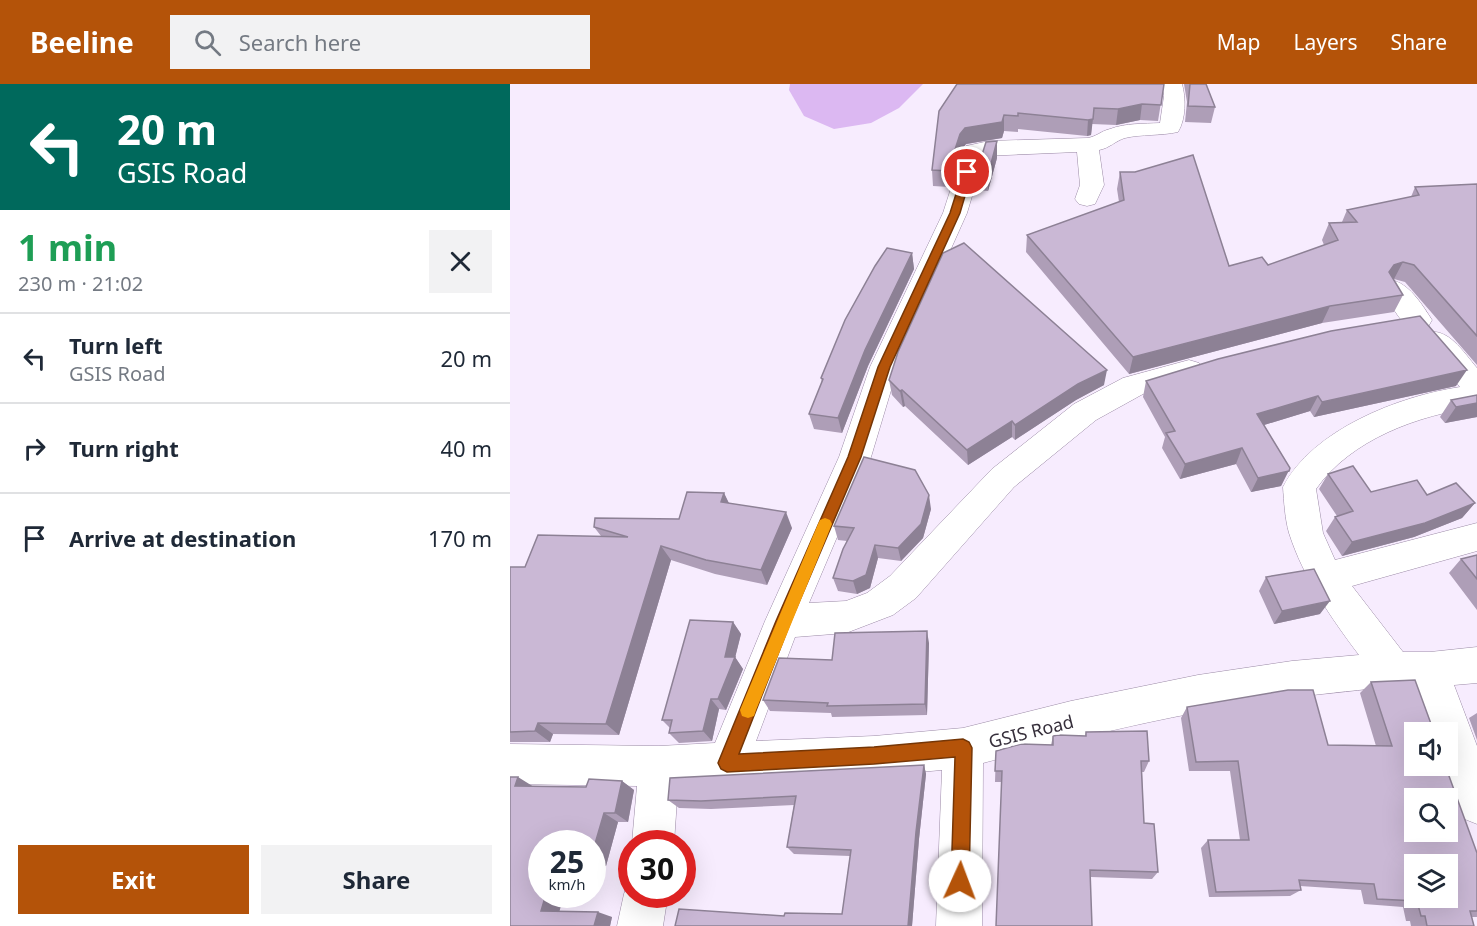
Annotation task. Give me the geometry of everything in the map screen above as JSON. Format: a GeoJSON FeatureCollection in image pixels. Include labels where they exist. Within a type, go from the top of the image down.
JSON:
{"type":"FeatureCollection","features":[{"type":"Feature","properties":{"kind":"street"},"geometry":{"type":"LineString","coordinates":[[727,763],[783,621],[855,457],[884,367],[955,213],[974,151],[989,148],[1087,145],[1104,142],[1108,136],[1116,132],[1159,131],[1170,127],[1175,96],[1172,84]]}},
{"type":"Feature","properties":{"kind":"street"},"geometry":{"type":"LineString","coordinates":[[1087,145],[1092,185],[1087,199]]}},
{"type":"Feature","properties":{"kind":"street"},"geometry":{"type":"LineString","coordinates":[[1395,290],[1418,320],[1477,387]]}},
{"type":"Feature","properties":{"kind":"street"},"geometry":{"type":"LineString","coordinates":[[1382,325],[1418,320]]}},
{"type":"Feature","properties":{"kind":"street"},"geometry":{"type":"LineString","coordinates":[[783,621],[846,617],[880,604],[903,587],[1004,478],[1085,412],[1133,386],[1221,360]]}},
{"type":"Feature","properties":{"kind":"street"},"geometry":{"type":"LineString","coordinates":[[1477,396],[1443,400],[1372,426],[1315,465],[1299,487],[1306,532],[1328,577],[1357,625],[1412,670],[1477,803]]}},
{"type":"Feature","properties":{"kind":"street"},"geometry":{"type":"LineString","coordinates":[[1328,577],[1477,537]]}},
{"type":"Feature","properties":{"kind":"street","name":"GSIS Road"},"geometry":{"type":"LineString","coordinates":[[510,764],[659,766],[874,756],[963,748],[1071,720],[1198,693],[1292,679],[1477,665]]}},
{"type":"Feature","properties":{"kind":"street"},"geometry":{"type":"LineString","coordinates":[[958,926],[963,748]]}},
{"type":"Feature","properties":{"kind":"street"},"geometry":{"type":"LineString","coordinates":[[654,830],[659,766]]}},
{"type":"Feature","properties":{"kind":"street"},"geometry":{"type":"LineString","coordinates":[[640,926],[643,908]]}},
{"type":"Feature","properties":{"kind":"shaded area"},"geometry":{"type":"Polygon","coordinates":[[[790,84],[923,84],[899,108],[871,123],[834,129],[804,116],[789,90],[790,84]]]}},
{"type":"Feature","properties":{"kind":"building"},"geometry":{"type":"Polygon","coordinates":[[[957,84],[1164,84],[1161,105],[1142,104],[1118,109],[1094,108],[1093,119],[1088,120],[1018,113],[1018,116],[1004,115],[1002,122],[965,128],[960,134],[948,171],[932,170],[939,111],[957,84]]]}},
{"type":"Feature","properties":{"kind":"building"},"geometry":{"type":"Polygon","coordinates":[[[1190,84],[1206,84],[1215,107],[1188,106],[1190,84]]]}},
{"type":"Feature","properties":{"kind":"building"},"geometry":{"type":"Polygon","coordinates":[[[997,141],[988,175],[976,174],[986,142],[997,141]]]}},
{"type":"Feature","properties":{"kind":"building"},"geometry":{"type":"Polygon","coordinates":[[[1193,155],[1229,266],[1262,257],[1268,265],[1338,240],[1329,223],[1357,222],[1347,210],[1419,195],[1415,187],[1477,184],[1477,336],[1414,265],[1403,262],[1394,265],[1389,272],[1403,295],[1330,306],[1133,357],[1027,235],[1124,200],[1120,172],[1135,172],[1193,155]]]}},
{"type":"Feature","properties":{"kind":"building"},"geometry":{"type":"Polygon","coordinates":[[[964,243],[1107,370],[1078,384],[1015,425],[1012,421],[967,450],[889,380],[898,352],[943,253],[964,243]]]}},
{"type":"Feature","properties":{"kind":"building"},"geometry":{"type":"Polygon","coordinates":[[[887,248],[912,253],[865,350],[838,418],[809,414],[845,320],[887,248]]]}},
{"type":"Feature","properties":{"kind":"building"},"geometry":{"type":"Polygon","coordinates":[[[1420,316],[1467,370],[1322,402],[1318,396],[1257,414],[1290,468],[1289,471],[1258,478],[1242,448],[1185,464],[1166,433],[1175,431],[1146,381],[1218,359],[1331,331],[1420,316]]]}},
{"type":"Feature","properties":{"kind":"building"},"geometry":{"type":"Polygon","coordinates":[[[1477,395],[1477,403],[1456,407],[1451,400],[1477,395]]]}},
{"type":"Feature","properties":{"kind":"building"},"geometry":{"type":"Polygon","coordinates":[[[864,457],[915,470],[929,495],[921,524],[898,548],[875,545],[866,575],[853,581],[833,578],[843,549],[854,528],[834,526],[864,457]]]}},
{"type":"Feature","properties":{"kind":"building"},"geometry":{"type":"Polygon","coordinates":[[[1353,466],[1371,492],[1417,480],[1427,495],[1456,483],[1475,503],[1425,523],[1352,542],[1335,517],[1353,511],[1328,474],[1353,466]]]}},
{"type":"Feature","properties":{"kind":"building"},"geometry":{"type":"Polygon","coordinates":[[[687,492],[724,493],[721,502],[786,512],[761,570],[706,560],[661,546],[606,724],[538,723],[535,731],[510,732],[510,567],[525,567],[538,535],[628,537],[594,527],[595,518],[679,519],[687,492]]]}},
{"type":"Feature","properties":{"kind":"building"},"geometry":{"type":"Polygon","coordinates":[[[1477,555],[1477,579],[1461,559],[1477,555]]]}},
{"type":"Feature","properties":{"kind":"building"},"geometry":{"type":"Polygon","coordinates":[[[1314,569],[1330,601],[1282,611],[1266,577],[1314,569]]]}},
{"type":"Feature","properties":{"kind":"building"},"geometry":{"type":"Polygon","coordinates":[[[690,620],[733,622],[725,657],[735,657],[718,699],[711,699],[703,731],[669,733],[672,720],[662,720],[690,620]]]}},
{"type":"Feature","properties":{"kind":"building"},"geometry":{"type":"Polygon","coordinates":[[[927,631],[925,704],[827,706],[828,703],[763,700],[779,658],[832,660],[835,633],[927,631]]]}},
{"type":"Feature","properties":{"kind":"building"},"geometry":{"type":"Polygon","coordinates":[[[1415,680],[1430,722],[1404,722],[1404,776],[1449,776],[1453,788],[1404,788],[1404,842],[1458,842],[1458,801],[1477,853],[1477,911],[1470,911],[1474,926],[1427,926],[1425,916],[1421,916],[1419,908],[1458,908],[1458,854],[1404,854],[1404,900],[1377,899],[1374,884],[1299,880],[1301,890],[1216,892],[1208,840],[1249,840],[1238,761],[1196,762],[1187,707],[1288,690],[1313,690],[1328,745],[1392,746],[1371,682],[1415,680]]]}},
{"type":"Feature","properties":{"kind":"building"},"geometry":{"type":"Polygon","coordinates":[[[1147,731],[1149,761],[1141,761],[1144,823],[1154,824],[1158,872],[1090,870],[1092,926],[996,926],[1002,771],[995,771],[996,751],[1021,744],[1053,745],[1053,736],[1058,735],[1086,736],[1086,732],[1147,731]]]}},
{"type":"Feature","properties":{"kind":"building"},"geometry":{"type":"Polygon","coordinates":[[[924,765],[908,926],[675,926],[679,909],[784,916],[785,913],[842,914],[851,850],[787,847],[796,796],[701,801],[668,800],[670,778],[924,765]]]}},
{"type":"Feature","properties":{"kind":"building"},"geometry":{"type":"Polygon","coordinates":[[[510,777],[518,777],[515,786],[586,787],[589,779],[622,781],[615,813],[604,813],[599,830],[528,830],[528,908],[542,908],[541,911],[598,912],[594,926],[510,926],[510,777]]]}},
{"type":"Feature","properties":{"kind":"slow traffic"},"geometry":{"type":"LineString","coordinates":[[748,710],[825,524]]}},
{"type":"Feature","properties":{"kind":"route"},"geometry":{"type":"LineString","coordinates":[[960,881],[963,748],[874,756],[727,763],[783,621],[855,457],[884,367],[955,213],[967,172]]}}]}
